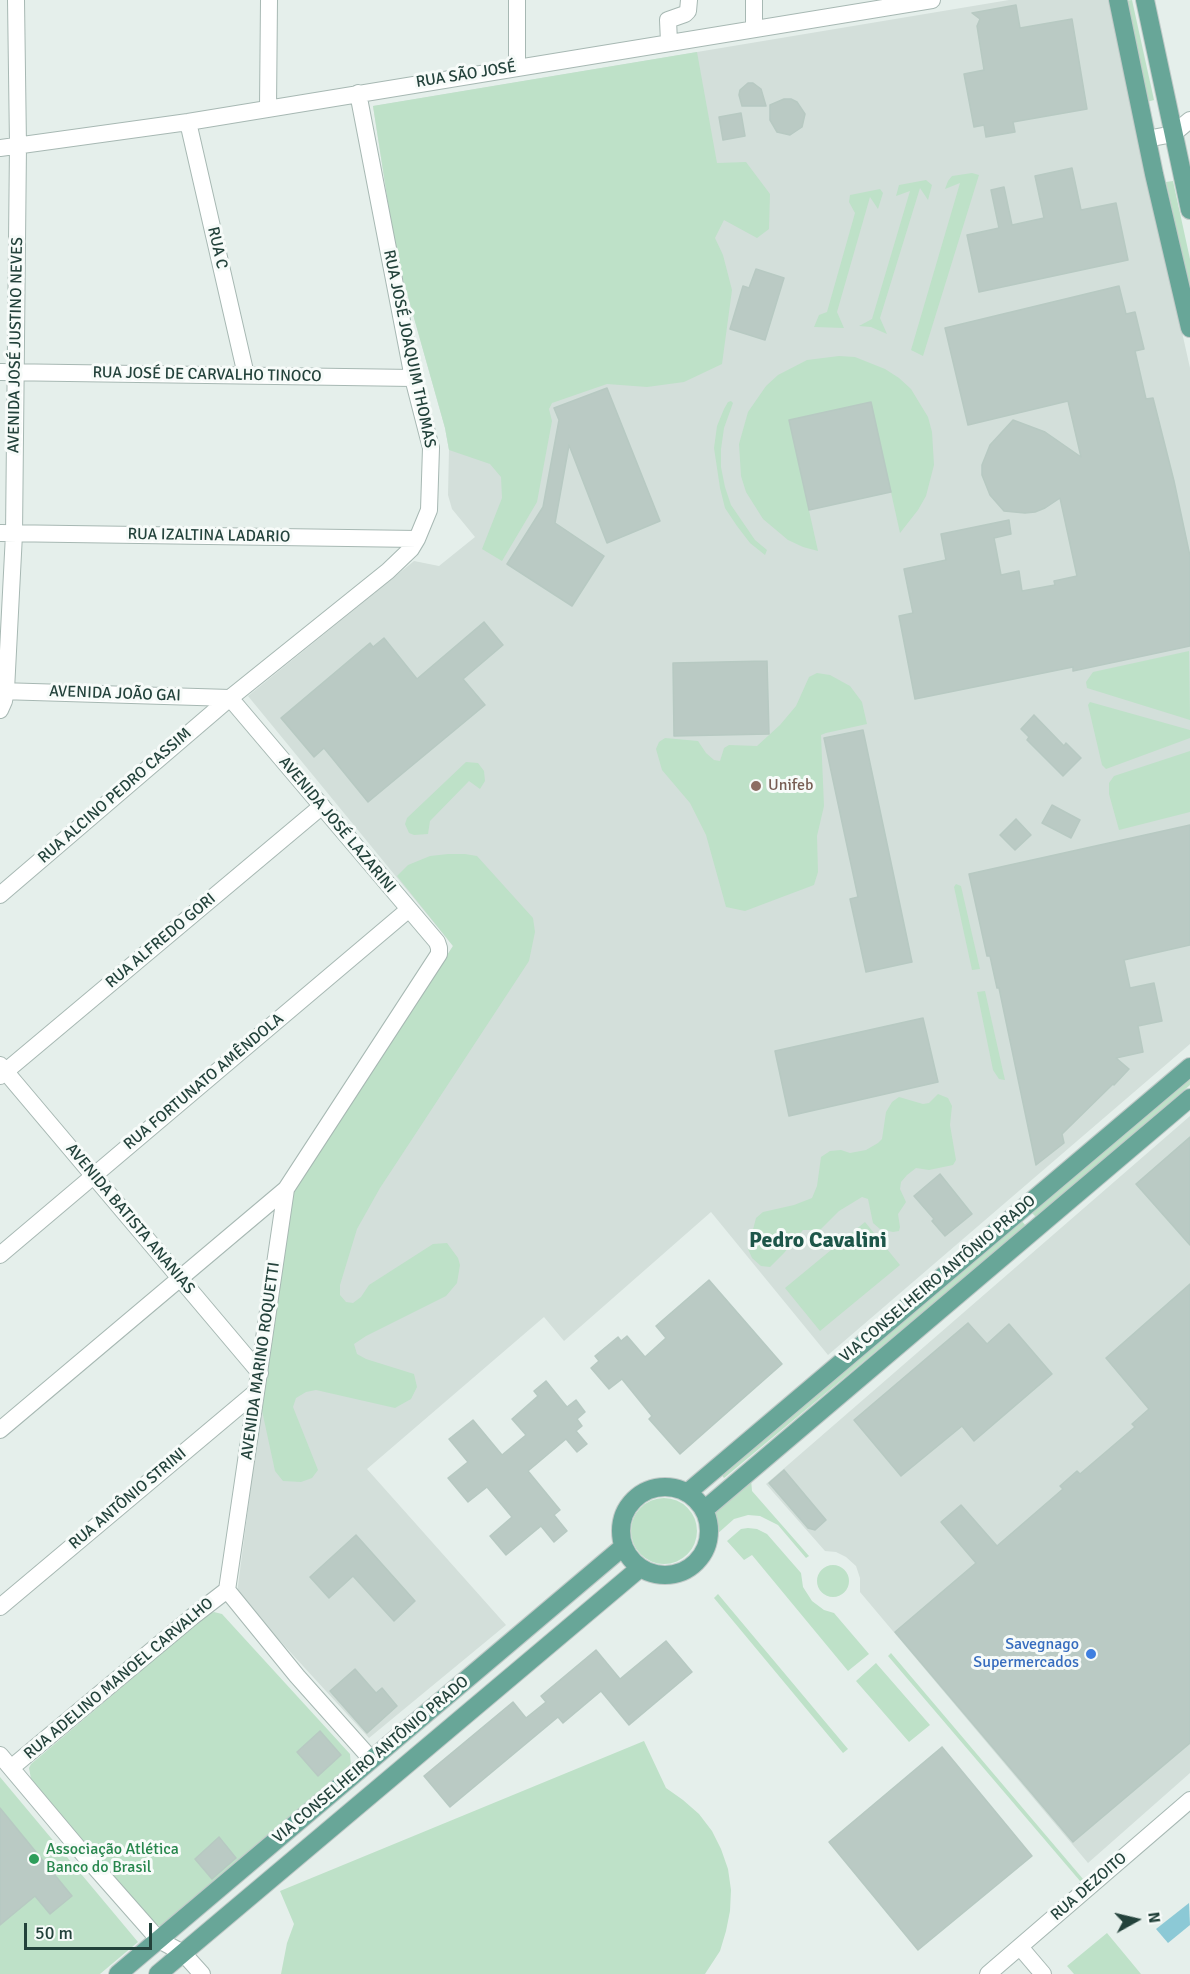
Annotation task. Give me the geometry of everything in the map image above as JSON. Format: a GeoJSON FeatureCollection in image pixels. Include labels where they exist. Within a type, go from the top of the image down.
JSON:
{"type":"FeatureCollection","features":[{"type":"Feature","properties":{"kind":"main road"},"geometry":{"type":"LineString","coordinates":[[1118,0],[1190,328]]}},
{"type":"Feature","properties":{"kind":"main road"},"geometry":{"type":"LineString","coordinates":[[1145,0],[1190,210]]}},
{"type":"Feature","properties":{"kind":"main road","name":"VIA CONSELHEIRO ANTÔNIO PRADO"},"geometry":{"type":"LineString","coordinates":[[687,1493],[1190,1067]]}},
{"type":"Feature","properties":{"kind":"main road","name":"VIA CONSELHEIRO ANTÔNIO PRADO"},"geometry":{"type":"LineString","coordinates":[[704,1510],[1190,1098]]}},
{"type":"Feature","properties":{"kind":"main road"},"geometry":{"type":"LineString","coordinates":[[661,1487],[674,1488],[687,1493],[704,1510],[709,1534],[706,1546],[696,1563],[685,1570],[672,1575],[650,1573],[630,1559],[623,1547],[622,1520],[627,1508],[636,1497],[648,1490],[661,1487]]}},
{"type":"Feature","properties":{"kind":"main road","name":"VIA CONSELHEIRO ANTÔNIO PRADO"},"geometry":{"type":"LineString","coordinates":[[118,1974],[623,1547]]}},
{"type":"Feature","properties":{"kind":"main road","name":"VIA CONSELHEIRO ANTÔNIO PRADO"},"geometry":{"type":"LineString","coordinates":[[158,1974],[640,1568]]}},
{"type":"Feature","properties":{"kind":"street","name":"AVENIDA JOSÉ JUSTINO NEVES"},"geometry":{"type":"LineString","coordinates":[[0,710],[4,701],[8,373],[18,145],[16,0]]}},
{"type":"Feature","properties":{"kind":"street"},"geometry":{"type":"LineString","coordinates":[[268,0],[268,108]]}},
{"type":"Feature","properties":{"kind":"street"},"geometry":{"type":"LineString","coordinates":[[517,0],[517,67]]}},
{"type":"Feature","properties":{"kind":"street"},"geometry":{"type":"LineString","coordinates":[[669,42],[668,20],[688,10],[689,0]]}},
{"type":"Feature","properties":{"kind":"street"},"geometry":{"type":"LineString","coordinates":[[754,0],[754,29]]}},
{"type":"Feature","properties":{"kind":"street","name":"RUA SÃO JOSÉ"},"geometry":{"type":"LineString","coordinates":[[0,148],[188,122],[754,29],[861,6],[932,0]]}},
{"type":"Feature","properties":{"kind":"street","name":"RUA JOSÉ JOAQUIM THOMAS"},"geometry":{"type":"LineString","coordinates":[[230,698],[388,571],[411,549],[429,510],[431,448],[413,378],[358,93]]}},
{"type":"Feature","properties":{"kind":"street"},"geometry":{"type":"LineString","coordinates":[[1147,138],[1173,134],[1190,120]]}},
{"type":"Feature","properties":{"kind":"street","name":"RUA C"},"geometry":{"type":"LineString","coordinates":[[188,122],[246,375]]}},
{"type":"Feature","properties":{"kind":"street","name":"RUA JOSÉ DE CARVALHO TINOCO"},"geometry":{"type":"LineString","coordinates":[[8,373],[413,378]]}},
{"type":"Feature","properties":{"kind":"street","name":"RUA IZALTINA LADARIO"},"geometry":{"type":"LineString","coordinates":[[7,533],[417,539]]}},
{"type":"Feature","properties":{"kind":"street","name":"AVENIDA JOÃO GAI"},"geometry":{"type":"LineString","coordinates":[[3,691],[230,698]]}},
{"type":"Feature","properties":{"kind":"street","name":"AVENIDA JOSÉ LAZARINI"},"geometry":{"type":"LineString","coordinates":[[230,698],[437,942],[439,954]]}},
{"type":"Feature","properties":{"kind":"street","name":"RUA ALCINO PEDRO CASSIM"},"geometry":{"type":"LineString","coordinates":[[0,895],[230,698]]}},
{"type":"Feature","properties":{"kind":"street","name":"RUA ALFREDO GORI"},"geometry":{"type":"LineString","coordinates":[[2,1071],[322,806]]}},
{"type":"Feature","properties":{"kind":"street","name":"RUA FORTUNATO AMÊNDOLA"},"geometry":{"type":"LineString","coordinates":[[0,1255],[408,910]]}},
{"type":"Feature","properties":{"kind":"street","name":"AVENIDA MARINO ROQUETTI"},"geometry":{"type":"LineString","coordinates":[[227,1590],[286,1189],[439,954]]}},
{"type":"Feature","properties":{"kind":"street","name":"AVENIDA BATISTA ANANIAS"},"geometry":{"type":"LineString","coordinates":[[2,1071],[260,1373]]}},
{"type":"Feature","properties":{"kind":"street"},"geometry":{"type":"LineString","coordinates":[[0,1430],[286,1189]]}},
{"type":"Feature","properties":{"kind":"street","name":"RUA ANTÔNIO STRINI"},"geometry":{"type":"LineString","coordinates":[[0,1607],[256,1392]]}},
{"type":"Feature","properties":{"kind":"street"},"geometry":{"type":"LineString","coordinates":[[227,1590],[297,1676],[371,1759]]}},
{"type":"Feature","properties":{"kind":"street","name":"RUA ADELINO MANOEL CARVALHO"},"geometry":{"type":"LineString","coordinates":[[11,1768],[227,1590]]}},
{"type":"Feature","properties":{"kind":"street"},"geometry":{"type":"LineString","coordinates":[[0,1755],[159,1940],[183,1953],[202,1974]]}},
{"type":"Feature","properties":{"kind":"street","name":"RUA DEZOITO"},"geometry":{"type":"LineString","coordinates":[[988,1974],[1190,1800]]}},
{"type":"Feature","properties":{"kind":"street"},"geometry":{"type":"LineString","coordinates":[[1020,1947],[1043,1974]]}},
{"type":"Feature","properties":{"kind":"shaded area","name":"Unifeb"},"geometry":{"type":"Polygon","coordinates":[[[1009,0],[1108,0],[1190,368],[1190,1044],[828,1355],[711,1212],[564,1341],[544,1317],[367,1469],[506,1625],[369,1738],[237,1594],[261,1406],[294,1190],[453,946],[248,696],[414,561],[439,566],[475,537],[452,509],[448,495],[449,450],[445,428],[396,254],[373,106],[1009,0]]]}},
{"type":"Feature","properties":{"kind":"shaded area"},"geometry":{"type":"Polygon","coordinates":[[[1190,1116],[1190,1773],[1088,1863],[860,1592],[860,1578],[856,1566],[836,1552],[825,1551],[766,1484],[1190,1116]]]}},
{"type":"Feature","properties":{"kind":"green space"},"geometry":{"type":"Polygon","coordinates":[[[1132,0],[1154,100],[1147,102],[1125,1],[1132,0]]]}},
{"type":"Feature","properties":{"kind":"green space"},"geometry":{"type":"Polygon","coordinates":[[[697,52],[717,163],[746,162],[770,194],[769,229],[757,238],[724,220],[715,238],[723,255],[732,290],[722,364],[684,382],[647,387],[607,384],[552,403],[549,409],[552,421],[537,502],[502,561],[482,549],[502,498],[501,477],[490,464],[449,450],[445,428],[396,254],[373,106],[697,52]]]}},
{"type":"Feature","properties":{"kind":"green space"},"geometry":{"type":"Polygon","coordinates":[[[972,173],[979,175],[923,356],[911,350],[960,183],[945,189],[952,176],[972,173]]]}},
{"type":"Feature","properties":{"kind":"green space"},"geometry":{"type":"Polygon","coordinates":[[[926,180],[932,185],[928,200],[920,188],[880,318],[887,334],[871,327],[859,326],[872,319],[910,191],[896,196],[899,185],[926,180]]]}},
{"type":"Feature","properties":{"kind":"green space"},"geometry":{"type":"Polygon","coordinates":[[[1173,181],[1190,259],[1190,292],[1166,182],[1173,181]]]}},
{"type":"Feature","properties":{"kind":"green space"},"geometry":{"type":"Polygon","coordinates":[[[880,189],[883,193],[878,209],[870,197],[837,312],[844,328],[814,327],[819,315],[827,312],[855,213],[849,202],[850,195],[880,189]]]}},
{"type":"Feature","properties":{"kind":"green space"},"geometry":{"type":"Polygon","coordinates":[[[839,356],[855,357],[885,369],[911,389],[928,417],[932,432],[934,465],[926,496],[900,533],[871,402],[789,420],[818,551],[788,540],[763,519],[746,492],[741,476],[739,444],[748,412],[766,386],[778,375],[807,360],[839,356]]]}},
{"type":"Feature","properties":{"kind":"green space"},"geometry":{"type":"Polygon","coordinates":[[[731,401],[733,403],[724,428],[721,449],[721,467],[725,487],[731,505],[755,540],[767,550],[765,555],[750,543],[737,526],[725,508],[720,488],[714,448],[717,426],[724,409],[731,401]]]}},
{"type":"Feature","properties":{"kind":"green space"},"geometry":{"type":"Polygon","coordinates":[[[1189,651],[1190,720],[1087,688],[1086,682],[1093,672],[1189,651]]]}},
{"type":"Feature","properties":{"kind":"green space"},"geometry":{"type":"Polygon","coordinates":[[[817,673],[830,675],[850,686],[862,702],[867,724],[821,735],[824,806],[817,836],[818,872],[814,885],[745,911],[726,907],[706,835],[690,803],[662,770],[656,749],[659,742],[665,738],[698,741],[706,753],[714,760],[720,761],[724,748],[729,745],[757,746],[780,725],[796,706],[809,677],[817,673]]]}},
{"type":"Feature","properties":{"kind":"green space"},"geometry":{"type":"Polygon","coordinates":[[[1090,702],[1190,730],[1190,738],[1106,769],[1102,765],[1088,705],[1090,702]]]}},
{"type":"Feature","properties":{"kind":"green space"},"geometry":{"type":"Polygon","coordinates":[[[1190,751],[1190,812],[1119,830],[1109,794],[1109,783],[1114,776],[1190,751]]]}},
{"type":"Feature","properties":{"kind":"green space"},"geometry":{"type":"Polygon","coordinates":[[[466,762],[478,763],[484,771],[485,781],[480,789],[469,781],[430,821],[428,834],[409,833],[405,824],[407,818],[466,762]]]}},
{"type":"Feature","properties":{"kind":"green space"},"geometry":{"type":"Polygon","coordinates":[[[448,854],[477,856],[533,918],[535,932],[529,961],[380,1188],[357,1229],[340,1285],[340,1295],[346,1302],[353,1303],[361,1297],[369,1285],[433,1244],[447,1243],[458,1258],[460,1265],[457,1283],[446,1296],[354,1344],[357,1354],[366,1359],[414,1374],[417,1387],[411,1399],[395,1408],[316,1390],[306,1392],[296,1398],[293,1407],[318,1470],[312,1478],[301,1482],[283,1481],[275,1471],[261,1406],[294,1190],[453,946],[397,876],[408,865],[430,856],[448,854]]]}},
{"type":"Feature","properties":{"kind":"green space"},"geometry":{"type":"Polygon","coordinates":[[[956,884],[961,886],[980,969],[972,970],[954,887],[956,884]]]}},
{"type":"Feature","properties":{"kind":"green space"},"geometry":{"type":"Polygon","coordinates":[[[985,991],[1005,1080],[999,1079],[993,1070],[977,992],[985,991]]]}},
{"type":"Feature","properties":{"kind":"green space"},"geometry":{"type":"Polygon","coordinates":[[[1190,1078],[1190,1085],[1036,1217],[1031,1212],[1190,1078]]]}},
{"type":"Feature","properties":{"kind":"green space"},"geometry":{"type":"Polygon","coordinates":[[[938,1094],[948,1098],[952,1106],[950,1125],[956,1160],[953,1165],[929,1170],[916,1168],[901,1182],[900,1189],[906,1202],[898,1214],[899,1231],[880,1229],[873,1223],[868,1199],[862,1197],[839,1211],[820,1230],[803,1230],[770,1267],[761,1266],[752,1258],[748,1249],[756,1218],[763,1212],[812,1198],[817,1186],[821,1157],[830,1151],[841,1150],[850,1153],[866,1150],[878,1143],[882,1139],[886,1112],[892,1102],[899,1097],[923,1104],[929,1103],[938,1094]]]}},
{"type":"Feature","properties":{"kind":"green space"},"geometry":{"type":"Polygon","coordinates":[[[1021,1220],[1026,1226],[724,1478],[719,1472],[1021,1220]]]}},
{"type":"Feature","properties":{"kind":"green space"},"geometry":{"type":"Polygon","coordinates":[[[865,1222],[900,1265],[820,1331],[785,1288],[865,1222]]]}},
{"type":"Feature","properties":{"kind":"green space"},"geometry":{"type":"Polygon","coordinates":[[[751,1479],[752,1491],[809,1556],[806,1558],[778,1525],[760,1516],[748,1515],[734,1519],[716,1535],[710,1514],[751,1479]]]}},
{"type":"Feature","properties":{"kind":"green space"},"geometry":{"type":"Polygon","coordinates":[[[657,1498],[671,1498],[683,1503],[692,1512],[697,1531],[695,1544],[688,1555],[671,1564],[657,1564],[645,1559],[636,1550],[631,1538],[631,1524],[636,1512],[645,1503],[657,1498]]]}},
{"type":"Feature","properties":{"kind":"green space"},"geometry":{"type":"Polygon","coordinates":[[[748,1528],[767,1534],[801,1573],[803,1587],[812,1601],[824,1610],[834,1613],[869,1654],[848,1671],[752,1555],[744,1560],[727,1541],[741,1529],[748,1528]]]}},
{"type":"Feature","properties":{"kind":"green space"},"geometry":{"type":"Polygon","coordinates":[[[833,1565],[844,1570],[849,1581],[844,1592],[833,1597],[822,1592],[817,1581],[822,1570],[833,1565]]]}},
{"type":"Feature","properties":{"kind":"green space"},"geometry":{"type":"Polygon","coordinates":[[[718,1594],[848,1749],[843,1753],[714,1598],[718,1594]]]}},
{"type":"Feature","properties":{"kind":"green space"},"geometry":{"type":"Polygon","coordinates":[[[214,1612],[222,1614],[350,1754],[351,1766],[163,1926],[155,1925],[31,1779],[29,1768],[207,1615],[214,1612]]]}},
{"type":"Feature","properties":{"kind":"green space"},"geometry":{"type":"Polygon","coordinates":[[[891,1653],[1083,1879],[1080,1881],[888,1656],[891,1653]]]}},
{"type":"Feature","properties":{"kind":"green space"},"geometry":{"type":"Polygon","coordinates":[[[876,1663],[930,1725],[909,1742],[856,1681],[876,1663]]]}},
{"type":"Feature","properties":{"kind":"green space"},"geometry":{"type":"Polygon","coordinates":[[[644,1741],[666,1788],[699,1814],[712,1831],[728,1869],[731,1890],[726,1931],[720,1951],[705,1974],[281,1974],[287,1943],[294,1924],[280,1891],[644,1741]]]}},
{"type":"Feature","properties":{"kind":"green space","name":"Associação Atlética Banco do Brasil"},"geometry":{"type":"Polygon","coordinates":[[[0,1777],[138,1942],[100,1974],[0,1974],[0,1777]]]}},
{"type":"Feature","properties":{"kind":"green space"},"geometry":{"type":"Polygon","coordinates":[[[1107,1933],[1141,1974],[1074,1974],[1067,1966],[1107,1933]]]}},
{"type":"Feature","properties":{"kind":"water"},"geometry":{"type":"Polygon","coordinates":[[[1189,1903],[1190,1925],[1168,1943],[1156,1929],[1189,1903]]]}},
{"type":"Feature","properties":{"kind":"building"},"geometry":{"type":"Polygon","coordinates":[[[1016,5],[1020,28],[1072,19],[1087,109],[1013,122],[1015,132],[986,137],[984,125],[974,127],[964,74],[984,70],[977,26],[980,19],[972,13],[1016,5]]]}},
{"type":"Feature","properties":{"kind":"building"},"geometry":{"type":"Polygon","coordinates":[[[748,83],[753,83],[761,89],[766,106],[742,106],[740,90],[748,83]]]}},
{"type":"Feature","properties":{"kind":"building"},"geometry":{"type":"Polygon","coordinates":[[[784,99],[797,102],[805,114],[802,127],[790,135],[777,132],[770,120],[770,105],[784,99]]]}},
{"type":"Feature","properties":{"kind":"building"},"geometry":{"type":"Polygon","coordinates":[[[741,113],[745,136],[723,140],[719,117],[741,113]]]}},
{"type":"Feature","properties":{"kind":"building"},"geometry":{"type":"Polygon","coordinates":[[[1072,168],[1081,210],[1116,203],[1128,260],[979,292],[967,235],[999,228],[991,190],[1004,187],[1012,225],[1044,218],[1035,176],[1072,168]]]}},
{"type":"Feature","properties":{"kind":"building"},"geometry":{"type":"Polygon","coordinates":[[[756,269],[784,278],[765,340],[730,329],[743,286],[749,288],[756,269]]]}},
{"type":"Feature","properties":{"kind":"building"},"geometry":{"type":"Polygon","coordinates":[[[1119,286],[1126,314],[1135,312],[1144,349],[1135,351],[1146,399],[1153,398],[1190,556],[1190,646],[1073,671],[1073,667],[915,699],[899,616],[913,613],[904,569],[946,560],[941,534],[1009,520],[1011,534],[994,538],[1001,575],[1019,571],[1022,591],[1055,585],[1054,581],[1077,576],[1060,498],[1035,512],[1004,511],[990,495],[982,475],[982,465],[990,445],[1013,420],[1045,432],[1081,457],[1068,401],[968,425],[945,328],[1119,286]]]}},
{"type":"Feature","properties":{"kind":"building"},"geometry":{"type":"Polygon","coordinates":[[[607,388],[660,521],[607,543],[569,445],[555,523],[604,556],[572,606],[507,564],[543,507],[559,420],[554,408],[607,388]]]}},
{"type":"Feature","properties":{"kind":"building"},"geometry":{"type":"Polygon","coordinates":[[[871,402],[891,492],[809,510],[789,420],[871,402]]]}},
{"type":"Feature","properties":{"kind":"building"},"geometry":{"type":"Polygon","coordinates":[[[484,622],[503,645],[463,679],[485,705],[368,802],[324,748],[314,757],[281,718],[370,643],[373,647],[384,638],[417,679],[484,622]]]}},
{"type":"Feature","properties":{"kind":"building"},"geometry":{"type":"Polygon","coordinates":[[[767,661],[769,734],[674,736],[673,663],[767,661]]]}},
{"type":"Feature","properties":{"kind":"building"},"geometry":{"type":"Polygon","coordinates":[[[1034,715],[1064,746],[1066,743],[1081,758],[1063,776],[1027,740],[1029,737],[1021,729],[1034,715]]]}},
{"type":"Feature","properties":{"kind":"building"},"geometry":{"type":"Polygon","coordinates":[[[863,730],[912,962],[866,972],[850,899],[858,897],[824,738],[863,730]]]}},
{"type":"Feature","properties":{"kind":"building"},"geometry":{"type":"Polygon","coordinates":[[[1052,805],[1080,820],[1071,838],[1042,823],[1052,805]]]}},
{"type":"Feature","properties":{"kind":"building"},"geometry":{"type":"Polygon","coordinates":[[[1016,819],[1031,835],[1015,850],[1000,835],[1016,819]]]}},
{"type":"Feature","properties":{"kind":"building"},"geometry":{"type":"Polygon","coordinates":[[[1190,825],[1190,945],[1124,960],[1130,988],[1154,983],[1162,1021],[1138,1026],[1143,1052],[1116,1058],[1129,1069],[1062,1134],[1064,1143],[1036,1165],[999,988],[997,988],[990,956],[987,956],[969,874],[1190,825]]]}},
{"type":"Feature","properties":{"kind":"building"},"geometry":{"type":"Polygon","coordinates":[[[923,1018],[938,1082],[789,1116],[775,1051],[923,1018]]]}},
{"type":"Feature","properties":{"kind":"building"},"geometry":{"type":"Polygon","coordinates":[[[1190,1137],[1190,1245],[1136,1184],[1190,1137]]]}},
{"type":"Feature","properties":{"kind":"building"},"geometry":{"type":"Polygon","coordinates":[[[940,1174],[972,1214],[945,1236],[914,1196],[940,1174]]]}},
{"type":"Feature","properties":{"kind":"building"},"geometry":{"type":"Polygon","coordinates":[[[709,1280],[782,1364],[680,1454],[649,1419],[652,1416],[622,1379],[609,1389],[591,1368],[599,1361],[595,1356],[618,1337],[621,1341],[627,1336],[645,1357],[666,1338],[656,1326],[709,1280]]]}},
{"type":"Feature","properties":{"kind":"building"},"geometry":{"type":"Polygon","coordinates":[[[1190,1284],[1190,1743],[1073,1842],[895,1632],[976,1563],[941,1522],[961,1505],[997,1546],[1063,1489],[1060,1486],[1077,1471],[1080,1474],[1135,1427],[1132,1424],[1149,1409],[1106,1358],[1190,1284]]]}},
{"type":"Feature","properties":{"kind":"building"},"geometry":{"type":"Polygon","coordinates":[[[968,1323],[987,1344],[1009,1324],[1052,1374],[974,1441],[962,1426],[901,1476],[854,1420],[968,1323]]]}},
{"type":"Feature","properties":{"kind":"building"},"geometry":{"type":"Polygon","coordinates":[[[546,1381],[567,1407],[576,1400],[585,1412],[577,1419],[582,1426],[576,1431],[587,1444],[577,1452],[566,1439],[528,1471],[560,1510],[554,1515],[567,1531],[554,1542],[541,1526],[506,1555],[490,1536],[512,1517],[487,1487],[468,1502],[448,1478],[468,1462],[449,1439],[473,1420],[502,1455],[526,1435],[512,1419],[538,1396],[534,1391],[546,1381]]]}},
{"type":"Feature","properties":{"kind":"building"},"geometry":{"type":"Polygon","coordinates":[[[784,1470],[826,1520],[815,1530],[808,1528],[769,1483],[784,1470]]]}},
{"type":"Feature","properties":{"kind":"building"},"geometry":{"type":"Polygon","coordinates":[[[356,1535],[415,1601],[394,1621],[353,1576],[329,1598],[310,1577],[356,1535]]]}},
{"type":"Feature","properties":{"kind":"building"},"geometry":{"type":"Polygon","coordinates":[[[666,1641],[692,1672],[629,1725],[601,1691],[563,1723],[558,1717],[450,1807],[424,1776],[513,1702],[526,1718],[546,1702],[541,1696],[596,1650],[620,1679],[666,1641]]]}},
{"type":"Feature","properties":{"kind":"building"},"geometry":{"type":"Polygon","coordinates":[[[355,1669],[376,1693],[382,1688],[397,1706],[367,1733],[330,1691],[355,1669]]]}},
{"type":"Feature","properties":{"kind":"building"},"geometry":{"type":"Polygon","coordinates":[[[320,1731],[341,1755],[318,1776],[297,1752],[320,1731]]]}},
{"type":"Feature","properties":{"kind":"building"},"geometry":{"type":"Polygon","coordinates":[[[942,1747],[1032,1856],[918,1950],[829,1842],[942,1747]]]}},
{"type":"Feature","properties":{"kind":"building"},"geometry":{"type":"Polygon","coordinates":[[[0,1808],[72,1896],[50,1914],[35,1896],[0,1925],[0,1808]]]}},
{"type":"Feature","properties":{"kind":"building"},"geometry":{"type":"Polygon","coordinates":[[[219,1837],[236,1858],[212,1879],[195,1859],[219,1837]]]}},
{"type":"Feature","properties":{"kind":"place","name":"Unifeb"},"geometry":{"type":"Point","coordinates":[756,786]}},
{"type":"Feature","properties":{"kind":"place","name":"Savegnago Supermercados"},"geometry":{"type":"Point","coordinates":[1091,1654]}},
{"type":"Feature","properties":{"kind":"place","name":"Associação Atlética Banco do Brasil"},"geometry":{"type":"Point","coordinates":[34,1859]}},
{"type":"Feature","properties":{"kind":"district","name":"Pedro Cavalini"},"geometry":{"type":"Point","coordinates":[818,1241]}}]}
